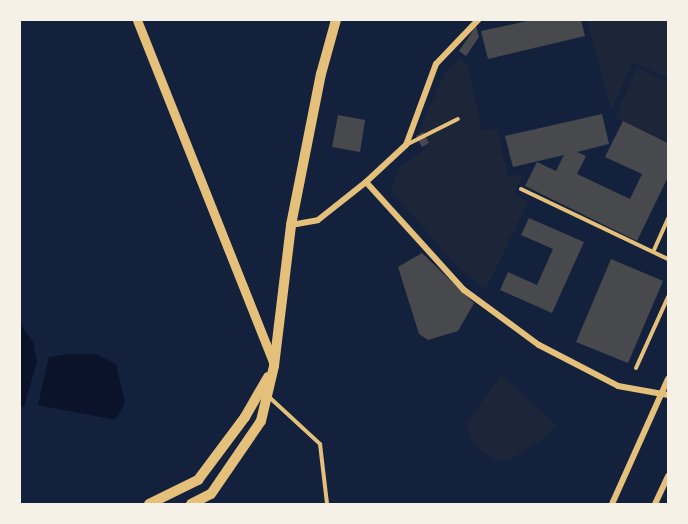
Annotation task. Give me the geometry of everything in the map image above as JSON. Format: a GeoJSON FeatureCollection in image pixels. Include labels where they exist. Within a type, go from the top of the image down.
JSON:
{"type":"FeatureCollection","features":[{"type":"Feature","properties":{"kind":"main road"},"geometry":{"type":"LineString","coordinates":[[191,504],[211,494],[261,421],[264,393],[274,366],[291,225],[321,74],[336,20]]}},
{"type":"Feature","properties":{"kind":"main road"},"geometry":{"type":"LineString","coordinates":[[149,504],[198,480],[264,393]]}},
{"type":"Feature","properties":{"kind":"street"},"geometry":{"type":"LineString","coordinates":[[137,20],[274,366]]}},
{"type":"Feature","properties":{"kind":"street"},"geometry":{"type":"LineString","coordinates":[[291,225],[318,220],[366,182],[406,145],[436,64],[478,20]]}},
{"type":"Feature","properties":{"kind":"street"},"geometry":{"type":"LineString","coordinates":[[366,182],[464,290],[539,345],[618,386],[666,393]]}},
{"type":"Feature","properties":{"kind":"street"},"geometry":{"type":"LineString","coordinates":[[612,504],[666,393],[669,378]]}},
{"type":"Feature","properties":{"kind":"street"},"geometry":{"type":"LineString","coordinates":[[655,504],[669,476]]}},
{"type":"Feature","properties":{"kind":"lane"},"geometry":{"type":"LineString","coordinates":[[406,145],[458,119]]}},
{"type":"Feature","properties":{"kind":"lane"},"geometry":{"type":"LineString","coordinates":[[521,189],[654,250],[669,260]]}},
{"type":"Feature","properties":{"kind":"lane"},"geometry":{"type":"LineString","coordinates":[[654,250],[669,219]]}},
{"type":"Feature","properties":{"kind":"lane"},"geometry":{"type":"LineString","coordinates":[[636,368],[669,297]]}},
{"type":"Feature","properties":{"kind":"lane"},"geometry":{"type":"LineString","coordinates":[[264,393],[320,444],[327,504]]}},
{"type":"Feature","properties":{"kind":"shaded area"},"geometry":{"type":"Polygon","coordinates":[[[587,20],[668,20],[668,78],[633,62],[611,110],[587,20]]]}},
{"type":"Feature","properties":{"kind":"shaded area"},"geometry":{"type":"Polygon","coordinates":[[[459,58],[468,67],[482,131],[497,128],[508,178],[524,173],[514,194],[528,202],[486,289],[457,266],[391,191],[400,166],[428,148],[419,131],[444,74],[459,58]]]}},
{"type":"Feature","properties":{"kind":"shaded area"},"geometry":{"type":"Polygon","coordinates":[[[637,68],[668,82],[668,141],[615,118],[637,68]]]}},
{"type":"Feature","properties":{"kind":"shaded area"},"geometry":{"type":"Polygon","coordinates":[[[20,323],[33,342],[37,362],[24,407],[20,407],[20,323]]]}},
{"type":"Feature","properties":{"kind":"shaded area"},"geometry":{"type":"Polygon","coordinates":[[[95,354],[116,364],[125,403],[115,420],[38,405],[49,357],[95,354]]]}},
{"type":"Feature","properties":{"kind":"shaded area"},"geometry":{"type":"Polygon","coordinates":[[[501,375],[557,425],[542,440],[507,461],[492,458],[474,445],[466,424],[501,375]]]}},
{"type":"Feature","properties":{"kind":"building"},"geometry":{"type":"Polygon","coordinates":[[[532,20],[581,20],[585,36],[488,59],[481,31],[532,20]]]}},
{"type":"Feature","properties":{"kind":"building"},"geometry":{"type":"Polygon","coordinates":[[[476,26],[479,37],[466,56],[459,51],[476,26]]]}},
{"type":"Feature","properties":{"kind":"building"},"geometry":{"type":"Polygon","coordinates":[[[602,114],[609,144],[577,152],[586,156],[577,174],[630,199],[642,174],[605,157],[623,121],[668,143],[668,177],[637,241],[525,186],[537,162],[556,171],[564,155],[513,167],[505,136],[602,114]]]}},
{"type":"Feature","properties":{"kind":"building"},"geometry":{"type":"Polygon","coordinates":[[[338,115],[365,120],[360,152],[332,147],[338,115]]]}},
{"type":"Feature","properties":{"kind":"building"},"geometry":{"type":"Polygon","coordinates":[[[423,132],[429,143],[422,147],[416,136],[423,132]]]}},
{"type":"Feature","properties":{"kind":"building"},"geometry":{"type":"Polygon","coordinates":[[[529,218],[584,242],[552,313],[500,290],[508,272],[537,285],[553,249],[521,235],[529,218]]]}},
{"type":"Feature","properties":{"kind":"building"},"geometry":{"type":"Polygon","coordinates":[[[422,253],[474,303],[458,331],[428,340],[419,334],[398,267],[422,253]]]}},
{"type":"Feature","properties":{"kind":"building"},"geometry":{"type":"Polygon","coordinates":[[[611,259],[663,281],[628,363],[576,342],[611,259]]]}}]}
